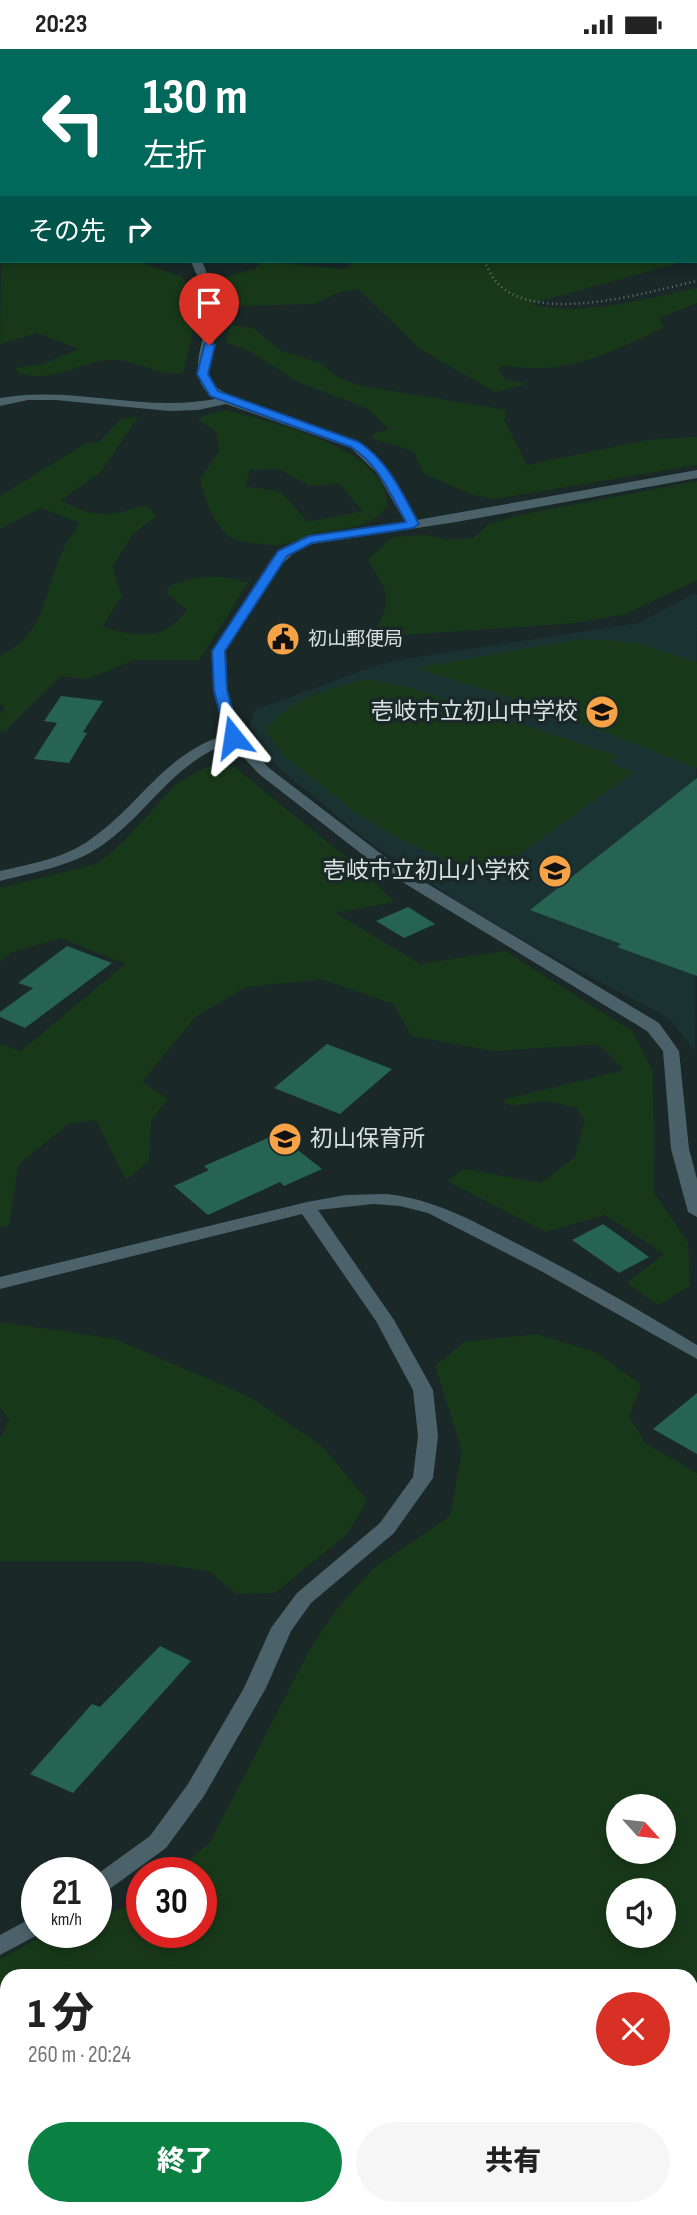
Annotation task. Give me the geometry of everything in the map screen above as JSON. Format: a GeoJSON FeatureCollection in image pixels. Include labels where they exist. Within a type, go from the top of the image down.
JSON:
{"type":"FeatureCollection","features":[{"type":"Feature","properties":{"kind":"street"},"geometry":{"type":"LineString","coordinates":[[197,263],[214,305],[202,374],[214,394],[355,445],[373,456],[388,476],[413,524]]}},
{"type":"Feature","properties":{"kind":"street"},"geometry":{"type":"LineString","coordinates":[[0,403],[39,396],[171,408],[208,406],[227,400]]}},
{"type":"Feature","properties":{"kind":"street"},"geometry":{"type":"LineString","coordinates":[[697,474],[309,540],[283,554],[219,651],[220,690],[233,737],[264,771],[387,866],[653,1027],[671,1051],[680,1149],[697,1212]]}},
{"type":"Feature","properties":{"kind":"street"},"geometry":{"type":"LineString","coordinates":[[0,876],[85,850],[104,837],[166,774],[194,751],[214,741],[233,737]]}},
{"type":"Feature","properties":{"kind":"street"},"geometry":{"type":"LineString","coordinates":[[0,1283],[307,1207],[336,1201],[381,1198],[414,1203],[446,1214],[539,1261],[697,1353]]}},
{"type":"Feature","properties":{"kind":"street"},"geometry":{"type":"LineString","coordinates":[[112,1875],[158,1842],[196,1790],[255,1688],[282,1628],[304,1598],[387,1528],[423,1478],[428,1436],[423,1390],[385,1320],[307,1207]]}},
{"type":"Feature","properties":{"kind":"street"},"geometry":{"type":"LineString","coordinates":[[0,1946],[21,1934]]}},
{"type":"Feature","properties":{"kind":"path"},"geometry":{"type":"LineString","coordinates":[[485,263],[505,291],[525,300],[548,304],[586,302],[697,281]]}},
{"type":"Feature","properties":{"kind":"shaded area","name":"壱岐市立初山小学校"},"geometry":{"type":"Polygon","coordinates":[[[692,594],[697,595],[695,1052],[670,1019],[540,950],[456,900],[369,842],[268,759],[250,726],[255,710],[372,667],[398,660],[639,623],[692,594]]]}},
{"type":"Feature","properties":{"kind":"green space"},"geometry":{"type":"Polygon","coordinates":[[[1,263],[143,263],[182,277],[199,307],[183,373],[173,374],[118,360],[108,360],[52,375],[29,375],[17,372],[16,368],[43,364],[79,349],[37,333],[0,344],[1,263]]]}},
{"type":"Feature","properties":{"kind":"green space"},"geometry":{"type":"Polygon","coordinates":[[[259,263],[345,269],[352,263],[678,263],[530,304],[550,308],[592,308],[697,288],[697,303],[659,318],[664,328],[576,363],[545,368],[501,366],[498,370],[506,380],[528,384],[495,392],[420,349],[358,289],[343,291],[313,304],[236,306],[224,278],[256,268],[259,263]]]}},
{"type":"Feature","properties":{"kind":"green space"},"geometry":{"type":"Polygon","coordinates":[[[231,325],[253,328],[281,351],[321,363],[335,376],[361,386],[507,410],[504,420],[527,465],[647,440],[697,437],[697,465],[494,499],[470,494],[423,473],[413,451],[370,438],[377,432],[389,430],[369,409],[298,382],[253,353],[226,342],[231,325]]]}},
{"type":"Feature","properties":{"kind":"green space"},"geometry":{"type":"Polygon","coordinates":[[[225,410],[288,428],[334,445],[370,469],[383,486],[388,505],[380,514],[363,524],[321,532],[286,544],[268,545],[235,539],[216,522],[205,495],[200,479],[219,451],[217,433],[197,418],[225,410]],[[279,469],[250,470],[245,486],[281,492],[308,522],[363,511],[338,483],[309,486],[279,469]]]}},
{"type":"Feature","properties":{"kind":"green space"},"geometry":{"type":"Polygon","coordinates":[[[138,417],[101,472],[61,500],[85,511],[104,514],[147,505],[156,516],[133,534],[112,567],[122,596],[102,627],[149,635],[159,632],[169,628],[187,609],[166,594],[169,586],[208,577],[248,583],[199,660],[135,660],[87,679],[61,676],[4,732],[0,731],[0,714],[5,709],[0,703],[0,656],[28,635],[36,622],[58,562],[80,523],[40,508],[0,529],[0,496],[85,444],[99,442],[122,418],[138,417]]]}},
{"type":"Feature","properties":{"kind":"green space"},"geometry":{"type":"Polygon","coordinates":[[[697,481],[697,580],[626,614],[575,623],[390,636],[374,634],[384,611],[386,596],[368,560],[393,537],[426,535],[447,540],[473,538],[489,524],[524,514],[697,481]]]}},
{"type":"Feature","properties":{"kind":"green space","name":"壱岐市立初山中学校"},"geometry":{"type":"Polygon","coordinates":[[[582,639],[634,642],[697,662],[697,768],[530,704],[415,668],[582,639]]]}},
{"type":"Feature","properties":{"kind":"green space"},"geometry":{"type":"Polygon","coordinates":[[[366,679],[408,687],[618,756],[609,763],[634,772],[504,865],[463,868],[394,836],[355,812],[286,758],[265,730],[297,703],[324,691],[366,679]]]}},
{"type":"Feature","properties":{"kind":"green space"},"geometry":{"type":"Polygon","coordinates":[[[208,766],[233,766],[358,867],[394,902],[335,913],[420,964],[505,951],[632,1031],[653,1072],[654,1193],[688,1243],[690,1286],[658,1305],[627,1283],[664,1254],[605,1215],[546,1232],[447,1181],[464,1169],[541,1183],[575,1157],[585,1120],[575,1107],[546,1101],[511,1106],[502,1100],[624,1070],[598,1044],[494,1051],[412,1036],[393,1004],[321,979],[246,987],[195,1017],[142,1082],[168,1099],[151,1120],[149,1161],[126,1180],[96,1120],[68,1124],[18,1165],[9,1225],[0,1227],[0,1044],[21,1051],[125,964],[60,938],[10,953],[0,962],[0,888],[97,864],[124,841],[175,785],[208,766]]]}},
{"type":"Feature","properties":{"kind":"green space"},"geometry":{"type":"Polygon","coordinates":[[[0,1322],[115,1339],[250,1397],[324,1448],[367,1500],[348,1533],[275,1593],[236,1594],[209,1571],[140,1561],[0,1561],[0,1439],[9,1420],[0,1407],[0,1322]]]}},
{"type":"Feature","properties":{"kind":"green space"},"geometry":{"type":"Polygon","coordinates":[[[537,1334],[597,1353],[641,1385],[629,1416],[646,1444],[697,1473],[697,1969],[0,1969],[0,1959],[21,1948],[112,1948],[112,1912],[126,1907],[126,1948],[217,1948],[217,1857],[192,1857],[210,1842],[310,1649],[336,1610],[374,1568],[450,1516],[462,1451],[435,1366],[464,1342],[537,1334]]]}},
{"type":"Feature","properties":{"kind":"building"},"geometry":{"type":"Polygon","coordinates":[[[61,696],[103,701],[83,732],[87,733],[69,763],[34,759],[57,723],[44,721],[61,696]]]}},
{"type":"Feature","properties":{"kind":"building"},"geometry":{"type":"Polygon","coordinates":[[[697,778],[697,976],[617,947],[621,944],[530,910],[697,778]]]}},
{"type":"Feature","properties":{"kind":"building"},"geometry":{"type":"Polygon","coordinates":[[[408,907],[435,924],[404,938],[376,921],[408,907]]]}},
{"type":"Feature","properties":{"kind":"building"},"geometry":{"type":"Polygon","coordinates":[[[67,946],[112,963],[25,1028],[0,1017],[0,1012],[33,988],[18,983],[67,946]]]}},
{"type":"Feature","properties":{"kind":"building"},"geometry":{"type":"Polygon","coordinates":[[[327,1044],[392,1069],[340,1114],[274,1088],[327,1044]]]}},
{"type":"Feature","properties":{"kind":"building"},"geometry":{"type":"Polygon","coordinates":[[[277,1134],[322,1169],[284,1186],[280,1182],[208,1215],[174,1186],[209,1170],[204,1166],[277,1134]]]}},
{"type":"Feature","properties":{"kind":"building"},"geometry":{"type":"Polygon","coordinates":[[[603,1224],[649,1257],[619,1273],[572,1240],[603,1224]]]}},
{"type":"Feature","properties":{"kind":"building"},"geometry":{"type":"Polygon","coordinates":[[[697,1393],[697,1454],[653,1429],[697,1393]]]}},
{"type":"Feature","properties":{"kind":"building"},"geometry":{"type":"Polygon","coordinates":[[[160,1646],[191,1661],[73,1793],[30,1774],[92,1704],[100,1707],[160,1646]]]}},
{"type":"Feature","properties":{"kind":"place","name":"初山郵便局"},"geometry":{"type":"Point","coordinates":[283,639]}},
{"type":"Feature","properties":{"kind":"place","name":"壱岐市立初山中学校"},"geometry":{"type":"Point","coordinates":[602,712]}},
{"type":"Feature","properties":{"kind":"place","name":"壱岐市立初山小学校"},"geometry":{"type":"Point","coordinates":[555,871]}},
{"type":"Feature","properties":{"kind":"place","name":"初山保育所"},"geometry":{"type":"Point","coordinates":[285,1139]}},
{"type":"Feature","properties":{"kind":"route"},"geometry":{"type":"LineString","coordinates":[[209,345],[202,374],[205,384],[214,394],[355,445],[373,456],[388,476],[413,524],[309,540],[283,554],[219,651],[217,668],[220,690],[233,737]]}}]}
